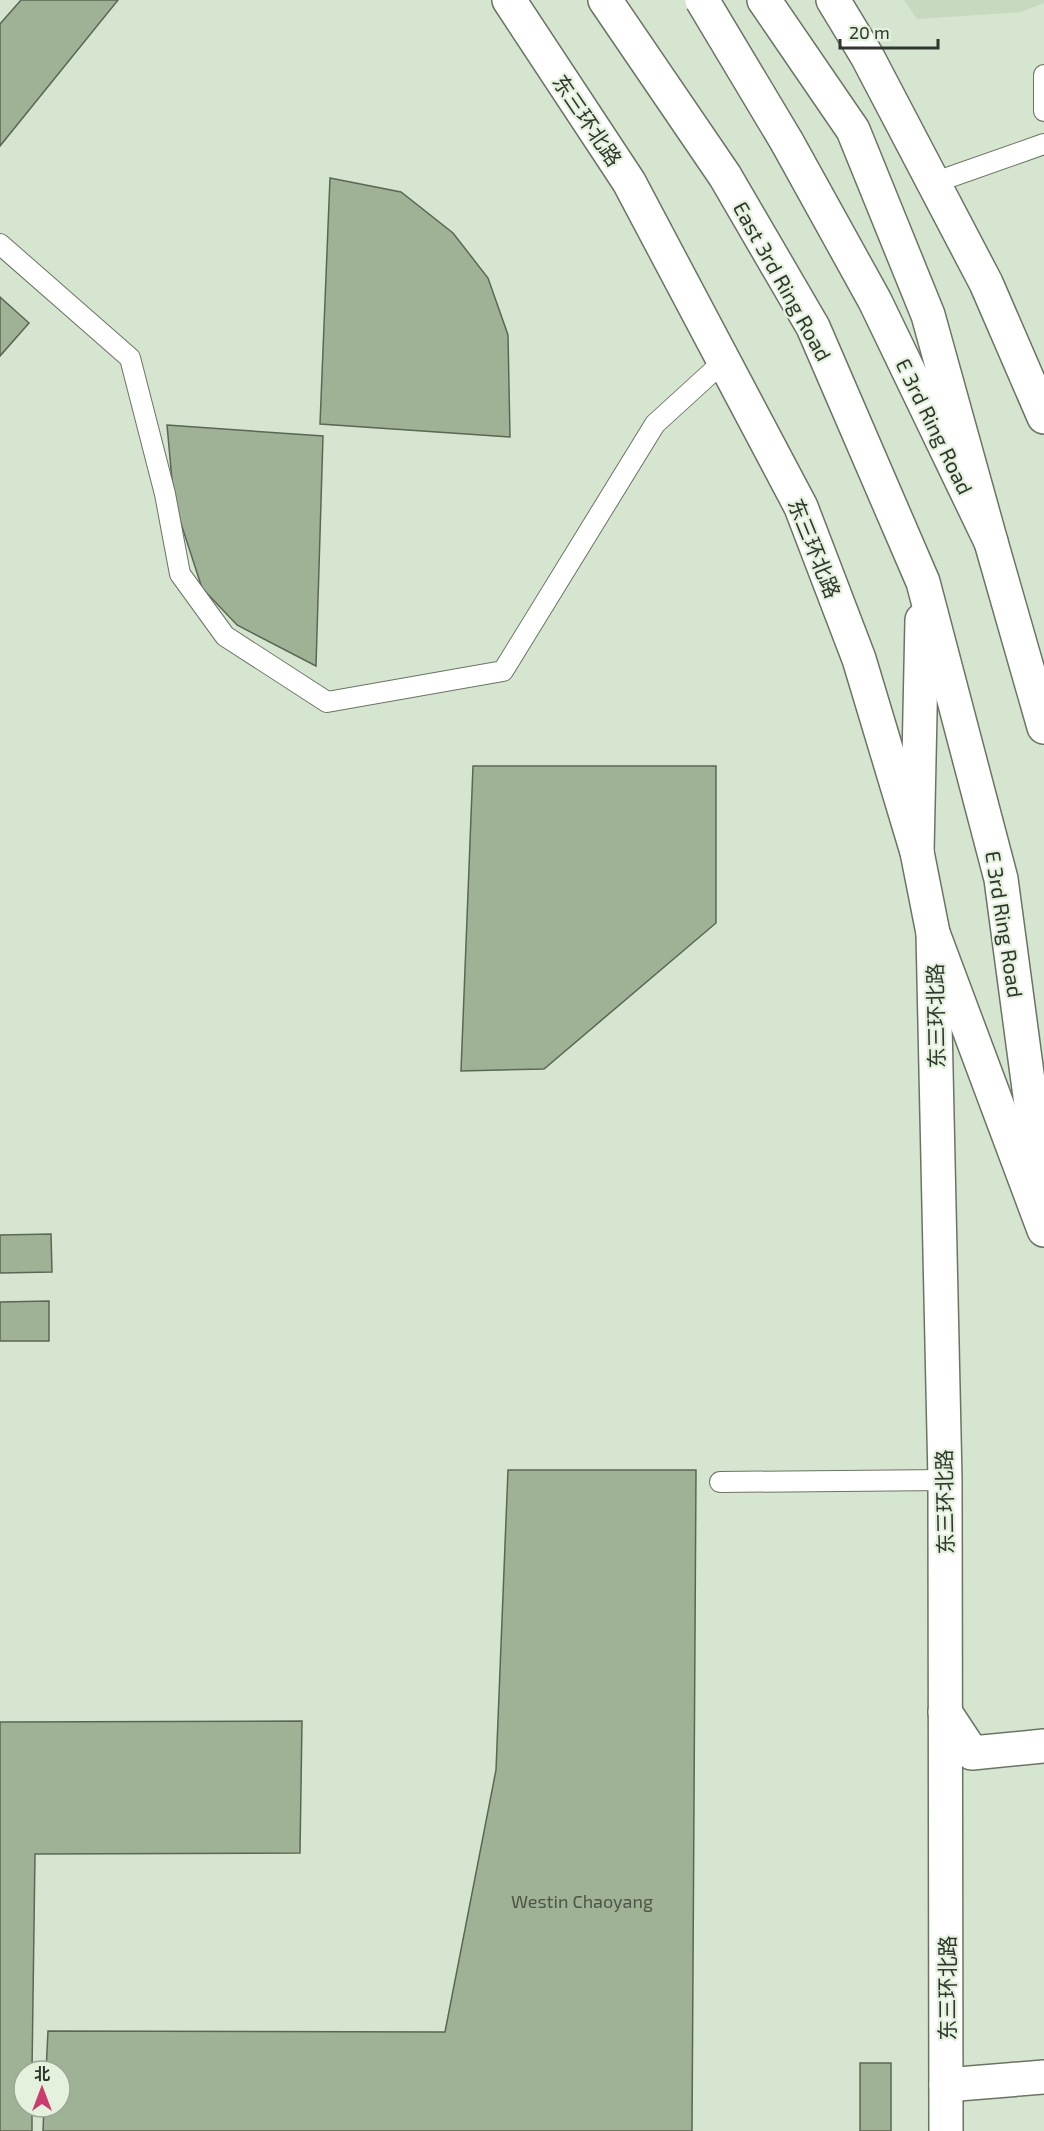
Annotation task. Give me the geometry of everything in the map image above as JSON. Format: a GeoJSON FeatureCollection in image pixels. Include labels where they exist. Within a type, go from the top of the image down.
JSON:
{"type":"FeatureCollection","features":[{"type":"Feature","properties":{"kind":"main road","name":"东三环北路"},"geometry":{"type":"LineString","coordinates":[[508,0],[629,182],[801,507],[859,659],[917,852],[933,933],[945,1480],[946,2131]]}},
{"type":"Feature","properties":{"kind":"main road","name":"East 3rd Ring Road"},"geometry":{"type":"LineString","coordinates":[[605,0],[725,176],[813,327],[923,582]]}},
{"type":"Feature","properties":{"kind":"main road","name":"E 3rd Ring Road"},"geometry":{"type":"LineString","coordinates":[[702,0],[787,142],[875,301],[991,542],[1044,727]]}},
{"type":"Feature","properties":{"kind":"main road"},"geometry":{"type":"LineString","coordinates":[[764,0],[853,130],[928,315],[991,542]]}},
{"type":"Feature","properties":{"kind":"main road"},"geometry":{"type":"LineString","coordinates":[[833,0],[867,56],[986,283],[1044,417]]}},
{"type":"Feature","properties":{"kind":"main road","name":"E 3rd Ring Road"},"geometry":{"type":"LineString","coordinates":[[923,582],[1001,879],[1044,1201]]}},
{"type":"Feature","properties":{"kind":"main road"},"geometry":{"type":"LineString","coordinates":[[917,852],[923,582]]}},
{"type":"Feature","properties":{"kind":"main road"},"geometry":{"type":"LineString","coordinates":[[933,933],[1044,1230]]}},
{"type":"Feature","properties":{"kind":"main road"},"geometry":{"type":"LineString","coordinates":[[945,1712],[972,1753],[1044,1746]]}},
{"type":"Feature","properties":{"kind":"main road"},"geometry":{"type":"LineString","coordinates":[[946,2085],[1044,2077]]}},
{"type":"Feature","properties":{"kind":"lane"},"geometry":{"type":"LineString","coordinates":[[1044,75],[1044,111]]}},
{"type":"Feature","properties":{"kind":"lane"},"geometry":{"type":"LineString","coordinates":[[933,183],[1044,144]]}},
{"type":"Feature","properties":{"kind":"lane"},"geometry":{"type":"LineString","coordinates":[[0,244],[130,358],[165,494],[180,574],[225,636],[327,702],[503,671],[655,424],[724,361]]}},
{"type":"Feature","properties":{"kind":"lane"},"geometry":{"type":"LineString","coordinates":[[720,1482],[945,1480]]}},
{"type":"Feature","properties":{"kind":"shaded area"},"geometry":{"type":"Polygon","coordinates":[[[904,0],[1044,0],[1044,3],[1021,12],[917,19],[904,0]]]}},
{"type":"Feature","properties":{"kind":"building"},"geometry":{"type":"Polygon","coordinates":[[[21,0],[118,0],[0,146],[0,24],[21,0]]]}},
{"type":"Feature","properties":{"kind":"building"},"geometry":{"type":"Polygon","coordinates":[[[330,178],[401,192],[453,233],[488,278],[508,335],[510,437],[320,424],[330,178]]]}},
{"type":"Feature","properties":{"kind":"building"},"geometry":{"type":"Polygon","coordinates":[[[0,297],[29,323],[0,356],[0,297]]]}},
{"type":"Feature","properties":{"kind":"building"},"geometry":{"type":"Polygon","coordinates":[[[167,425],[323,436],[316,666],[237,625],[202,588],[174,502],[167,425]]]}},
{"type":"Feature","properties":{"kind":"building"},"geometry":{"type":"Polygon","coordinates":[[[473,766],[716,766],[716,923],[544,1069],[461,1071],[473,766]]]}},
{"type":"Feature","properties":{"kind":"building"},"geometry":{"type":"Polygon","coordinates":[[[51,1234],[52,1272],[0,1273],[0,1235],[51,1234]]]}},
{"type":"Feature","properties":{"kind":"building"},"geometry":{"type":"Polygon","coordinates":[[[49,1301],[49,1341],[0,1341],[0,1302],[49,1301]]]}},
{"type":"Feature","properties":{"kind":"building"},"geometry":{"type":"Polygon","coordinates":[[[508,1470],[696,1470],[692,2131],[43,2131],[44,2119],[72,2119],[72,2059],[47,2059],[48,2031],[445,2032],[496,1770],[508,1470]]]}},
{"type":"Feature","properties":{"kind":"building"},"geometry":{"type":"Polygon","coordinates":[[[302,1721],[300,1853],[35,1854],[32,2059],[12,2059],[12,2119],[32,2119],[32,2131],[0,2131],[0,1722],[302,1721]]]}},
{"type":"Feature","properties":{"kind":"building"},"geometry":{"type":"Polygon","coordinates":[[[860,2063],[891,2063],[891,2131],[860,2131],[860,2063]]]}}]}
